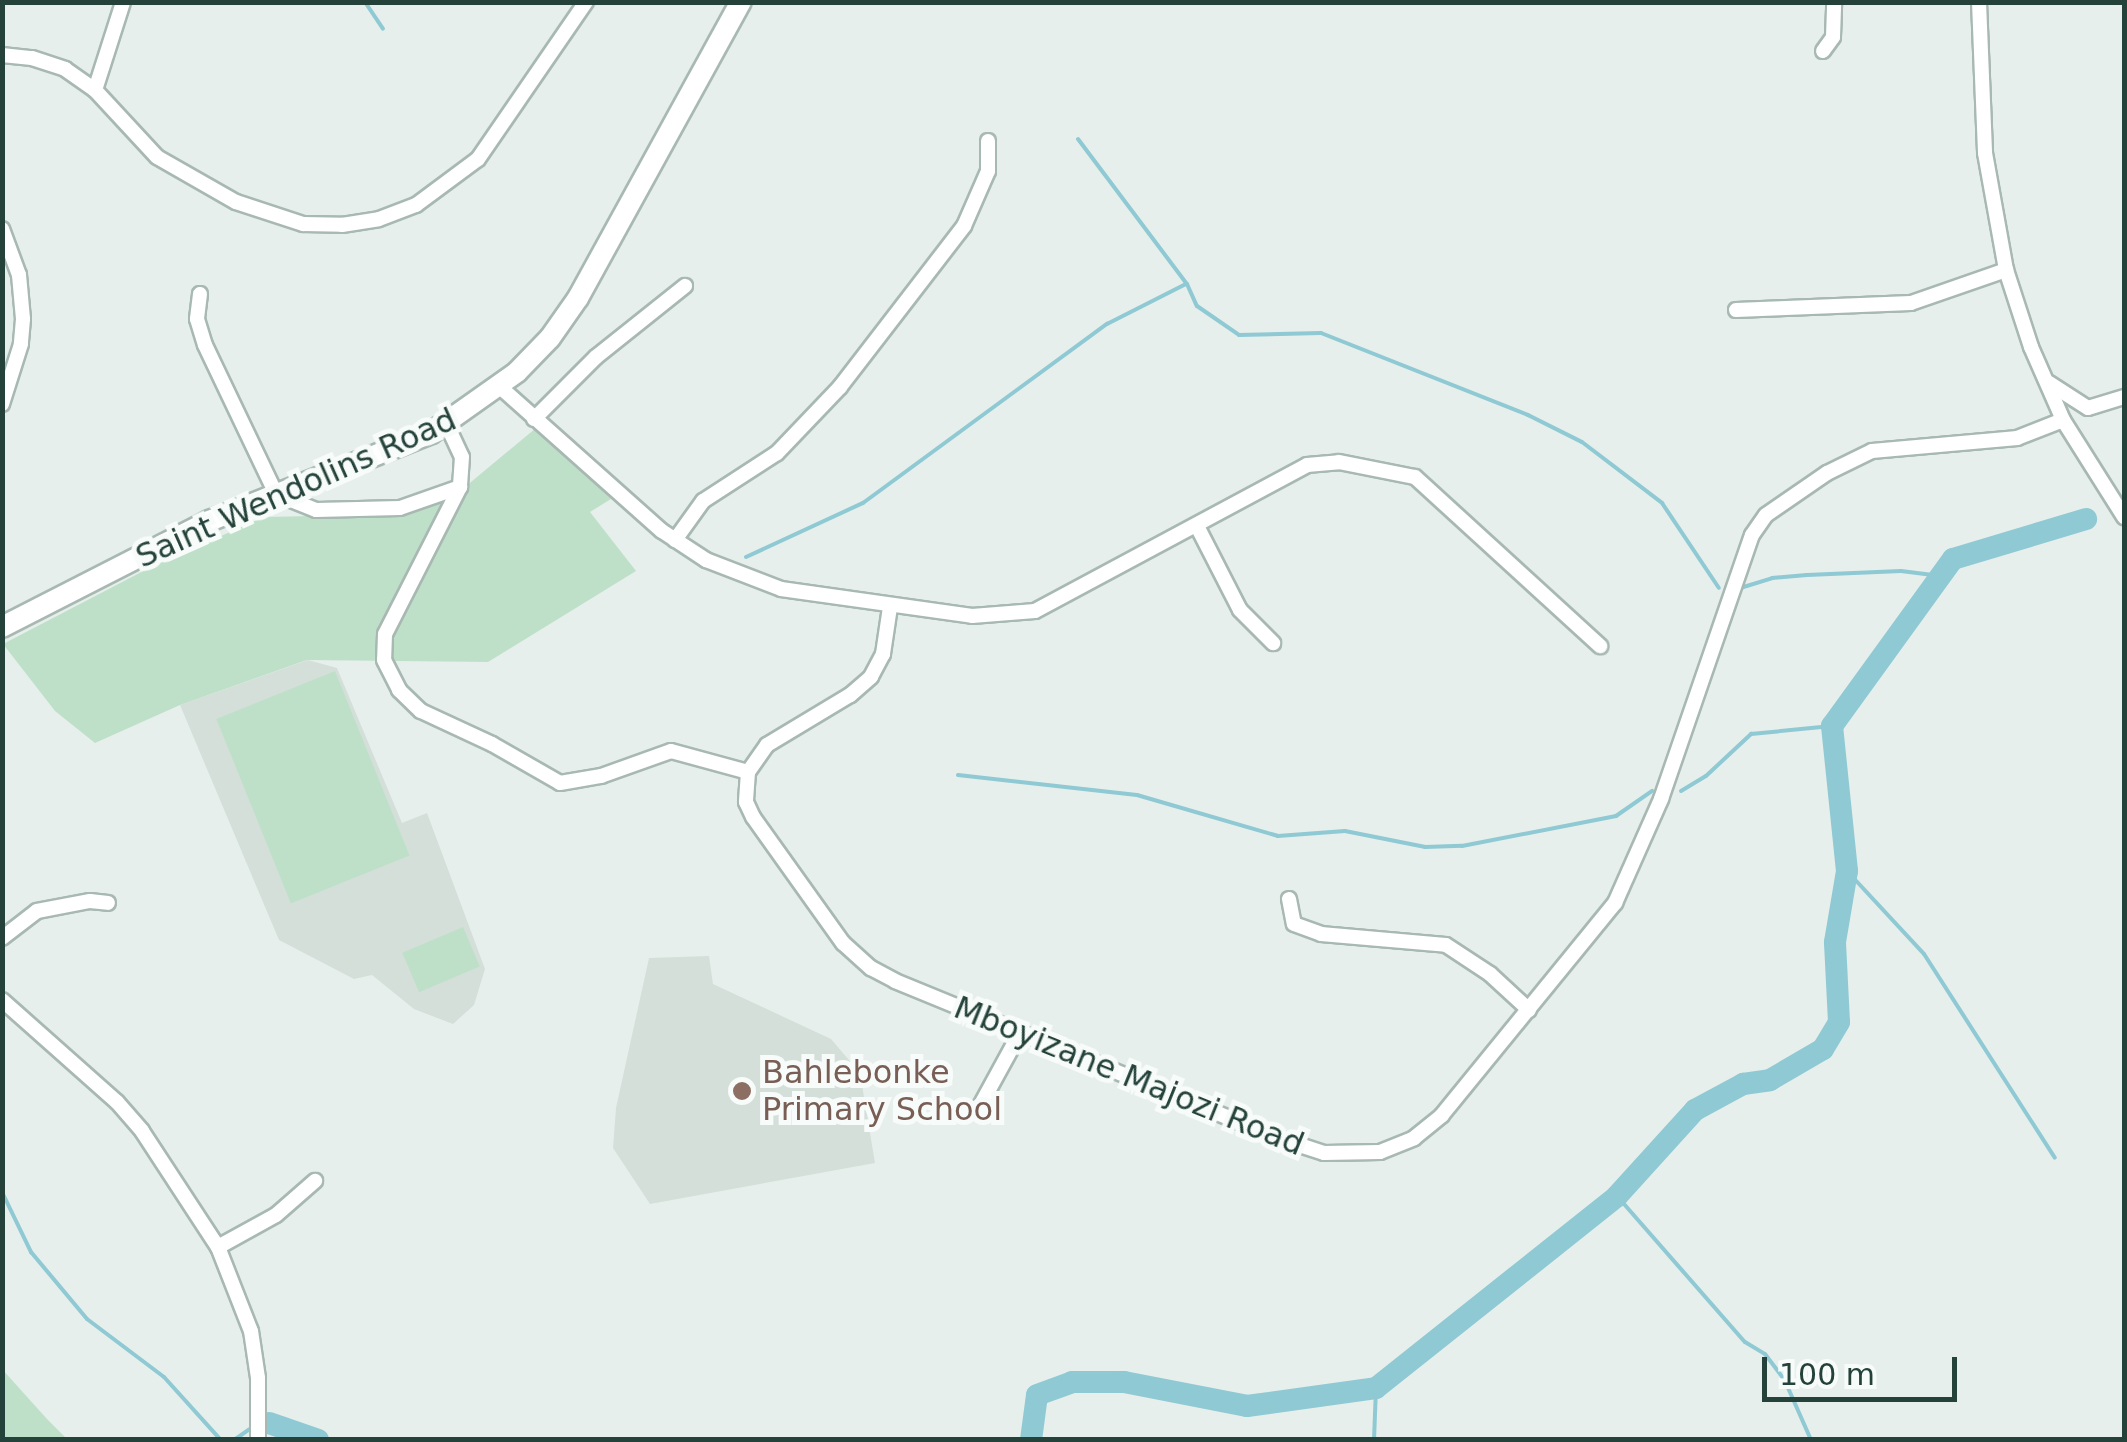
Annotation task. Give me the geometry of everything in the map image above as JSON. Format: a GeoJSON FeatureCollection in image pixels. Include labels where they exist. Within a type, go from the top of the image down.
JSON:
{"type":"FeatureCollection","features":[{"type":"Feature","properties":{"kind":"street"},"geometry":{"type":"LineString","coordinates":[[95,90],[123,2]]}},
{"type":"Feature","properties":{"kind":"street"},"geometry":{"type":"LineString","coordinates":[[2,56],[32,58],[65,69],[95,90],[157,156],[236,202],[303,224],[342,225],[379,219],[437,192],[478,158],[586,2]]}},
{"type":"Feature","properties":{"kind":"street","name":"Saint Wendolins Road"},"geometry":{"type":"LineString","coordinates":[[2,626],[209,521],[447,425],[499,386],[550,338],[578,298],[741,2]]}},
{"type":"Feature","properties":{"kind":"street"},"geometry":{"type":"LineString","coordinates":[[1824,52],[1833,37],[1834,2]]}},
{"type":"Feature","properties":{"kind":"street"},"geometry":{"type":"LineString","coordinates":[[1979,2],[1985,152],[2006,270],[2064,420],[2124,517]]}},
{"type":"Feature","properties":{"kind":"street"},"geometry":{"type":"LineString","coordinates":[[674,540],[703,501],[778,453],[840,387],[964,226],[988,172],[988,141]]}},
{"type":"Feature","properties":{"kind":"street"},"geometry":{"type":"LineString","coordinates":[[2,229],[19,275],[23,320],[21,344],[2,404]]}},
{"type":"Feature","properties":{"kind":"street"},"geometry":{"type":"LineString","coordinates":[[1736,310],[1911,304],[2006,270]]}},
{"type":"Feature","properties":{"kind":"street"},"geometry":{"type":"LineString","coordinates":[[534,419],[596,358],[684,286]]}},
{"type":"Feature","properties":{"kind":"street"},"geometry":{"type":"LineString","coordinates":[[200,294],[197,319],[205,345],[276,494],[316,510],[400,508],[460,486]]}},
{"type":"Feature","properties":{"kind":"street"},"geometry":{"type":"LineString","coordinates":[[2045,379],[2088,408],[2124,397]]}},
{"type":"Feature","properties":{"kind":"street"},"geometry":{"type":"LineString","coordinates":[[499,386],[674,540],[706,560],[781,589],[984,617],[1035,611],[1308,465],[1339,462],[1416,477],[1600,646]]}},
{"type":"Feature","properties":{"kind":"street","name":"Mboyizane Majozi Road"},"geometry":{"type":"LineString","coordinates":[[748,772],[746,802],[753,817],[843,944],[860,960],[895,981],[1324,1154],[1355,1156],[1396,1146],[1425,1130],[1587,942],[1630,875],[1752,535],[1766,515],[1827,472],[1872,450],[2017,438],[2064,420]]}},
{"type":"Feature","properties":{"kind":"street"},"geometry":{"type":"LineString","coordinates":[[447,425],[462,457],[460,486],[385,634],[384,660],[398,690],[421,711],[560,783],[602,776],[671,751],[748,772],[767,745],[850,695],[871,676],[883,654],[890,607]]}},
{"type":"Feature","properties":{"kind":"street"},"geometry":{"type":"LineString","coordinates":[[1198,526],[1240,610],[1273,642]]}},
{"type":"Feature","properties":{"kind":"street"},"geometry":{"type":"LineString","coordinates":[[1289,899],[1294,924],[1321,934],[1446,944],[1490,974],[1528,1010]]}},
{"type":"Feature","properties":{"kind":"street"},"geometry":{"type":"LineString","coordinates":[[2,938],[37,911],[90,901],[108,903]]}},
{"type":"Feature","properties":{"kind":"street"},"geometry":{"type":"LineString","coordinates":[[2,1000],[142,1131],[218,1246],[251,1332],[258,1378],[258,1440]]}},
{"type":"Feature","properties":{"kind":"street"},"geometry":{"type":"LineString","coordinates":[[980,1106],[1021,1031]]}},
{"type":"Feature","properties":{"kind":"street"},"geometry":{"type":"LineString","coordinates":[[218,1246],[276,1215],[315,1181]]}},
{"type":"Feature","properties":{"kind":"shaded area"},"geometry":{"type":"Polygon","coordinates":[[[308,660],[337,668],[402,823],[427,813],[485,969],[474,1005],[453,1024],[414,1009],[372,975],[354,979],[279,940],[180,705],[308,660]]]}},
{"type":"Feature","properties":{"kind":"shaded area","name":"Bahlebonke Primary School"},"geometry":{"type":"Polygon","coordinates":[[[709,956],[713,984],[831,1039],[860,1073],[875,1163],[650,1204],[613,1148],[616,1108],[649,958],[709,956]]]}},
{"type":"Feature","properties":{"kind":"green space"},"geometry":{"type":"Polygon","coordinates":[[[536,428],[611,499],[590,512],[636,571],[488,662],[307,660],[180,705],[95,743],[55,711],[3,644],[151,567],[264,517],[409,514],[465,487],[536,428]]]}},
{"type":"Feature","properties":{"kind":"green space"},"geometry":{"type":"Polygon","coordinates":[[[335,671],[410,856],[291,903],[216,719],[335,671]]]}},
{"type":"Feature","properties":{"kind":"green space"},"geometry":{"type":"Polygon","coordinates":[[[463,927],[480,967],[419,992],[402,953],[463,927]]]}},
{"type":"Feature","properties":{"kind":"green space"},"geometry":{"type":"Polygon","coordinates":[[[2,1369],[47,1419],[67,1439],[3,1439],[2,1369]]]}},
{"type":"Feature","properties":{"kind":"waterway"},"geometry":{"type":"LineString","coordinates":[[365,2],[383,29]]}},
{"type":"Feature","properties":{"kind":"waterway"},"geometry":{"type":"LineString","coordinates":[[1078,139],[1187,284],[1197,306],[1239,335],[1321,333],[1528,415],[1582,442],[1662,503],[1719,588]]}},
{"type":"Feature","properties":{"kind":"waterway"},"geometry":{"type":"LineString","coordinates":[[746,557],[863,503],[1107,324],[1186,284]]}},
{"type":"Feature","properties":{"kind":"waterway"},"geometry":{"type":"LineString","coordinates":[[1031,1440],[1037,1395],[1072,1382],[1124,1382],[1247,1406],[1376,1388],[1617,1196],[1695,1110],[1743,1084],[1770,1080],[1823,1049],[1839,1022],[1835,942],[1847,871],[1832,726],[1953,559],[2086,519]]}},
{"type":"Feature","properties":{"kind":"waterway"},"geometry":{"type":"LineString","coordinates":[[1737,589],[1772,578],[1807,575],[1901,571],[1941,576]]}},
{"type":"Feature","properties":{"kind":"waterway"},"geometry":{"type":"LineString","coordinates":[[1681,791],[1706,776],[1751,734],[1832,726]]}},
{"type":"Feature","properties":{"kind":"waterway"},"geometry":{"type":"LineString","coordinates":[[958,775],[1137,795],[1278,836],[1345,831],[1425,847],[1462,846],[1616,816],[1652,791]]}},
{"type":"Feature","properties":{"kind":"waterway"},"geometry":{"type":"LineString","coordinates":[[1847,871],[1924,954],[2055,1158]]}},
{"type":"Feature","properties":{"kind":"waterway"},"geometry":{"type":"LineString","coordinates":[[2,1192],[31,1252],[87,1319],[164,1377],[221,1440]]}},
{"type":"Feature","properties":{"kind":"waterway"},"geometry":{"type":"LineString","coordinates":[[1617,1196],[1745,1342],[1765,1354],[1785,1381],[1811,1440]]}},
{"type":"Feature","properties":{"kind":"waterway"},"geometry":{"type":"LineString","coordinates":[[1374,1440],[1376,1388]]}},
{"type":"Feature","properties":{"kind":"waterway"},"geometry":{"type":"LineString","coordinates":[[269,1423],[318,1440]]}},
{"type":"Feature","properties":{"kind":"waterway"},"geometry":{"type":"LineString","coordinates":[[234,1440],[250,1429]]}},
{"type":"Feature","properties":{"kind":"place","name":"Bahlebonke Primary School"},"geometry":{"type":"Point","coordinates":[742,1091]}}]}
